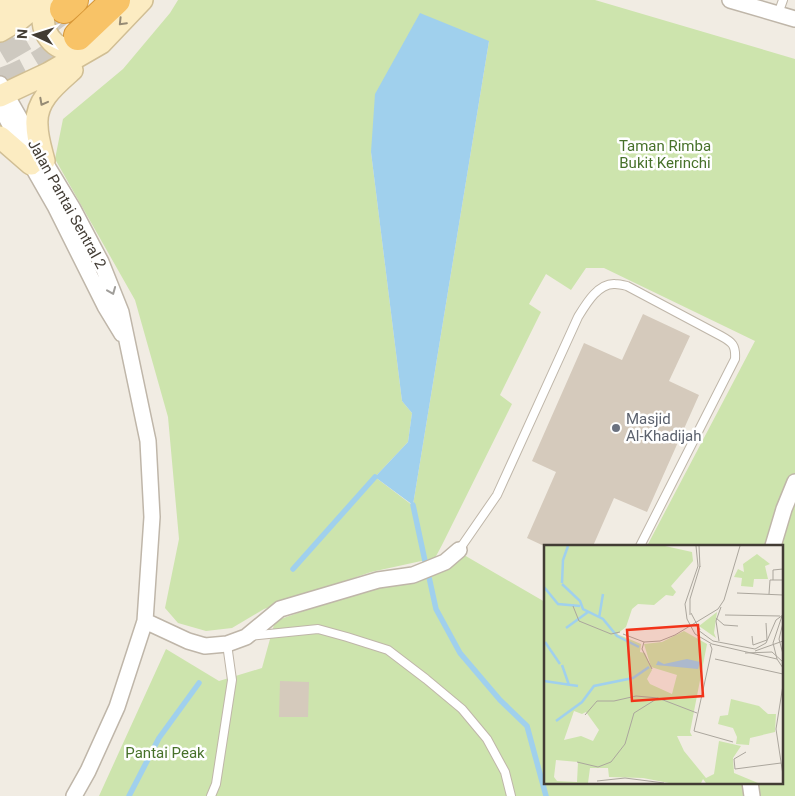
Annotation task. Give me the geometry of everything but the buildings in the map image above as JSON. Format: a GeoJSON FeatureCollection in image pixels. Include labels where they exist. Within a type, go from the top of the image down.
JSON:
{"type":"FeatureCollection","features":[{"type":"Feature","properties":{"kind":"highway"},"geometry":{"type":"LineString","coordinates":[[90,40],[116,0]]}},
{"type":"Feature","properties":{"kind":"main road"},"geometry":{"type":"LineString","coordinates":[[0,9],[4,10],[23,6],[37,0]]}},
{"type":"Feature","properties":{"kind":"main road"},"geometry":{"type":"LineString","coordinates":[[1,95],[49,73],[142,0]]}},
{"type":"Feature","properties":{"kind":"main road"},"geometry":{"type":"LineString","coordinates":[[57,2],[44,7],[43,19],[48,38],[59,47],[72,50],[90,40]]}},
{"type":"Feature","properties":{"kind":"main road"},"geometry":{"type":"LineString","coordinates":[[0,31],[20,19],[57,2]]}},
{"type":"Feature","properties":{"kind":"main road"},"geometry":{"type":"LineString","coordinates":[[37,163],[36,125],[39,109],[49,90],[90,40]]}},
{"type":"Feature","properties":{"kind":"main road"},"geometry":{"type":"LineString","coordinates":[[0,137],[37,163]]}},
{"type":"Feature","properties":{"kind":"street"},"geometry":{"type":"LineString","coordinates":[[730,0],[780,7],[795,19]]}},
{"type":"Feature","properties":{"kind":"street","name":"Jalan Pantai Sentral 2"},"geometry":{"type":"LineString","coordinates":[[1,95],[37,163],[54,206],[105,306],[129,346],[148,441],[152,517],[145,621],[117,707],[88,771],[74,796]]}},
{"type":"Feature","properties":{"kind":"street"},"geometry":{"type":"LineString","coordinates":[[773,545],[790,510],[795,482]]}},
{"type":"Feature","properties":{"kind":"street"},"geometry":{"type":"LineString","coordinates":[[145,621],[188,641],[205,646],[227,644],[246,637],[280,608],[378,580],[413,575],[444,562],[459,550]]}},
{"type":"Feature","properties":{"kind":"lane"},"geometry":{"type":"LineString","coordinates":[[459,550],[497,495],[578,317],[588,301],[600,289],[614,284],[627,286],[730,341],[736,348],[735,359],[641,545]]}},
{"type":"Feature","properties":{"kind":"lane"},"geometry":{"type":"LineString","coordinates":[[246,637],[318,629],[388,650],[462,709],[487,739],[505,772],[511,796]]}},
{"type":"Feature","properties":{"kind":"lane"},"geometry":{"type":"LineString","coordinates":[[211,796],[216,784],[232,680],[227,644]]}},
{"type":"Feature","properties":{"kind":"green space"},"geometry":{"type":"Polygon","coordinates":[[[178,0],[595,0],[795,59],[795,796],[99,796],[166,649],[219,681],[262,668],[275,621],[464,555],[544,601],[544,784],[782,784],[782,545],[648,545],[755,341],[604,268],[586,268],[571,290],[546,274],[529,304],[541,312],[500,395],[512,404],[435,558],[371,572],[264,609],[232,628],[206,631],[178,623],[165,608],[179,539],[168,417],[135,300],[55,159],[63,119],[123,69],[170,13],[178,0]],[[489,41],[371,152],[402,401],[412,413],[408,442],[375,477],[412,505],[489,41]]]}},
{"type":"Feature","properties":{"kind":"water"},"geometry":{"type":"Polygon","coordinates":[[[420,13],[489,41],[413,505],[375,477],[408,442],[412,413],[402,401],[371,152],[375,94],[420,13]]]}},
{"type":"Feature","properties":{"kind":"waterway"},"geometry":{"type":"LineString","coordinates":[[293,569],[375,477]]}},
{"type":"Feature","properties":{"kind":"waterway"},"geometry":{"type":"LineString","coordinates":[[413,505],[425,561]]}},
{"type":"Feature","properties":{"kind":"waterway"},"geometry":{"type":"LineString","coordinates":[[429,577],[436,609],[460,653],[500,700],[527,726],[546,796]]}},
{"type":"Feature","properties":{"kind":"waterway"},"geometry":{"type":"LineString","coordinates":[[129,796],[159,738],[199,683]]}},
{"type":"Feature","properties":{"kind":"tunnel"},"geometry":{"type":"LineString","coordinates":[[0,51],[36,30],[63,9]]}},
{"type":"Feature","properties":{"kind":"tunnel"},"geometry":{"type":"LineString","coordinates":[[0,82],[31,69],[78,36]]}},
{"type":"Feature","properties":{"kind":"place","name":"Masjid Al-Khadijah"},"geometry":{"type":"Point","coordinates":[616,428]}},
{"type":"Feature","properties":{"kind":"park label","name":"Taman Rimba Bukit Kerinchi"},"geometry":{"type":"Point","coordinates":[665,154]}},
{"type":"Feature","properties":{"kind":"park label","name":"Pantai Peak"},"geometry":{"type":"Point","coordinates":[165,753]}}]}
